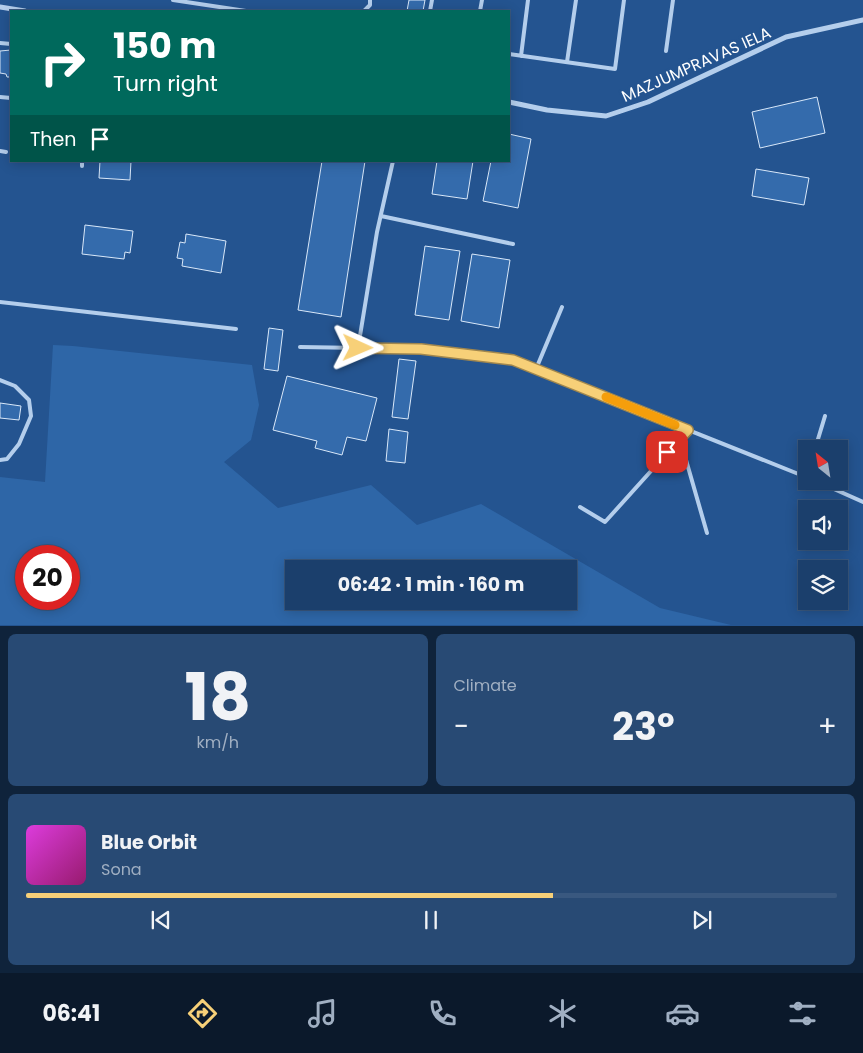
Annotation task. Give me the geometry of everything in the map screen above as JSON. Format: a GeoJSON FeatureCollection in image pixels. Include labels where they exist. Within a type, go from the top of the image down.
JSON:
{"type":"FeatureCollection","features":[{"type":"Feature","properties":{"kind":"street"},"geometry":{"type":"LineString","coordinates":[[0,7],[19,10]]}},
{"type":"Feature","properties":{"kind":"street","name":"MAZJUMPRAVAS IELA"},"geometry":{"type":"LineString","coordinates":[[510,102],[546,110],[606,116],[648,102],[786,37],[863,20]]}},
{"type":"Feature","properties":{"kind":"lane"},"geometry":{"type":"LineString","coordinates":[[173,0],[239,10]]}},
{"type":"Feature","properties":{"kind":"lane"},"geometry":{"type":"LineString","coordinates":[[521,56],[528,0]]}},
{"type":"Feature","properties":{"kind":"lane"},"geometry":{"type":"LineString","coordinates":[[568,62],[576,0]]}},
{"type":"Feature","properties":{"kind":"lane"},"geometry":{"type":"LineString","coordinates":[[510,54],[615,69],[624,0]]}},
{"type":"Feature","properties":{"kind":"lane"},"geometry":{"type":"LineString","coordinates":[[666,52],[673,0]]}},
{"type":"Feature","properties":{"kind":"lane"},"geometry":{"type":"LineString","coordinates":[[0,152],[6,152]]}},
{"type":"Feature","properties":{"kind":"lane"},"geometry":{"type":"LineString","coordinates":[[358,348],[381,216],[393,162]]}},
{"type":"Feature","properties":{"kind":"lane"},"geometry":{"type":"LineString","coordinates":[[381,216],[513,244]]}},
{"type":"Feature","properties":{"kind":"lane"},"geometry":{"type":"LineString","coordinates":[[0,302],[236,329]]}},
{"type":"Feature","properties":{"kind":"lane"},"geometry":{"type":"LineString","coordinates":[[536,369],[562,307]]}},
{"type":"Feature","properties":{"kind":"lane"},"geometry":{"type":"LineString","coordinates":[[300,347],[421,349],[513,360],[798,474]]}},
{"type":"Feature","properties":{"kind":"lane"},"geometry":{"type":"LineString","coordinates":[[0,380],[15,386],[29,400],[31,416],[19,444],[7,459],[0,460]]}},
{"type":"Feature","properties":{"kind":"lane"},"geometry":{"type":"LineString","coordinates":[[818,440],[826,416]]}},
{"type":"Feature","properties":{"kind":"lane"},"geometry":{"type":"LineString","coordinates":[[580,507],[605,522],[688,430]]}},
{"type":"Feature","properties":{"kind":"lane"},"geometry":{"type":"LineString","coordinates":[[680,439],[707,532]]}},
{"type":"Feature","properties":{"kind":"lane"},"geometry":{"type":"LineString","coordinates":[[836,490],[863,502]]}},
{"type":"Feature","properties":{"kind":"shaded area"},"geometry":{"type":"Polygon","coordinates":[[[53,345],[252,365],[259,405],[251,440],[224,462],[278,508],[371,485],[417,525],[481,504],[660,608],[731,625],[0,625],[0,477],[45,482],[53,345]]]}},
{"type":"Feature","properties":{"kind":"building"},"geometry":{"type":"Polygon","coordinates":[[[409,0],[425,0],[423,10],[407,10],[409,0]]]}},
{"type":"Feature","properties":{"kind":"building"},"geometry":{"type":"Polygon","coordinates":[[[10,50],[10,77],[0,73],[0,51],[10,50]]]}},
{"type":"Feature","properties":{"kind":"building"},"geometry":{"type":"Polygon","coordinates":[[[817,97],[825,133],[760,148],[752,112],[817,97]]]}},
{"type":"Feature","properties":{"kind":"building"},"geometry":{"type":"Polygon","coordinates":[[[510,134],[531,139],[518,208],[483,201],[491,162],[510,162],[510,134]]]}},
{"type":"Feature","properties":{"kind":"building"},"geometry":{"type":"Polygon","coordinates":[[[100,162],[131,162],[130,180],[99,178],[100,162]]]}},
{"type":"Feature","properties":{"kind":"building"},"geometry":{"type":"Polygon","coordinates":[[[322,162],[365,162],[341,317],[298,310],[322,162]]]}},
{"type":"Feature","properties":{"kind":"building"},"geometry":{"type":"Polygon","coordinates":[[[437,162],[473,162],[467,199],[432,194],[437,162]]]}},
{"type":"Feature","properties":{"kind":"building"},"geometry":{"type":"Polygon","coordinates":[[[756,169],[809,178],[804,205],[752,196],[756,169]]]}},
{"type":"Feature","properties":{"kind":"building"},"geometry":{"type":"Polygon","coordinates":[[[85,225],[133,231],[130,253],[125,252],[124,259],[82,254],[85,225]]]}},
{"type":"Feature","properties":{"kind":"building"},"geometry":{"type":"Polygon","coordinates":[[[186,234],[226,241],[221,273],[182,266],[183,259],[177,258],[180,242],[185,243],[186,234]]]}},
{"type":"Feature","properties":{"kind":"building"},"geometry":{"type":"Polygon","coordinates":[[[425,246],[460,251],[449,320],[415,315],[425,246]]]}},
{"type":"Feature","properties":{"kind":"building"},"geometry":{"type":"Polygon","coordinates":[[[472,254],[510,260],[499,328],[461,321],[472,254]]]}},
{"type":"Feature","properties":{"kind":"building"},"geometry":{"type":"Polygon","coordinates":[[[269,328],[283,330],[278,371],[264,369],[269,328]]]}},
{"type":"Feature","properties":{"kind":"building"},"geometry":{"type":"Polygon","coordinates":[[[399,359],[416,361],[408,419],[392,417],[399,359]]]}},
{"type":"Feature","properties":{"kind":"building"},"geometry":{"type":"Polygon","coordinates":[[[287,376],[377,398],[366,441],[347,437],[342,455],[315,448],[317,441],[273,430],[287,376]]]}},
{"type":"Feature","properties":{"kind":"building"},"geometry":{"type":"Polygon","coordinates":[[[0,403],[21,406],[19,420],[0,418],[0,403]]]}},
{"type":"Feature","properties":{"kind":"building"},"geometry":{"type":"Polygon","coordinates":[[[389,429],[408,432],[405,463],[386,461],[389,429]]]}},
{"type":"Feature","properties":{"kind":"slow traffic"},"geometry":{"type":"LineString","coordinates":[[606,397],[675,425]]}},
{"type":"Feature","properties":{"kind":"route"},"geometry":{"type":"LineString","coordinates":[[358,348],[421,349],[513,360],[688,430],[667,452]]}}]}
